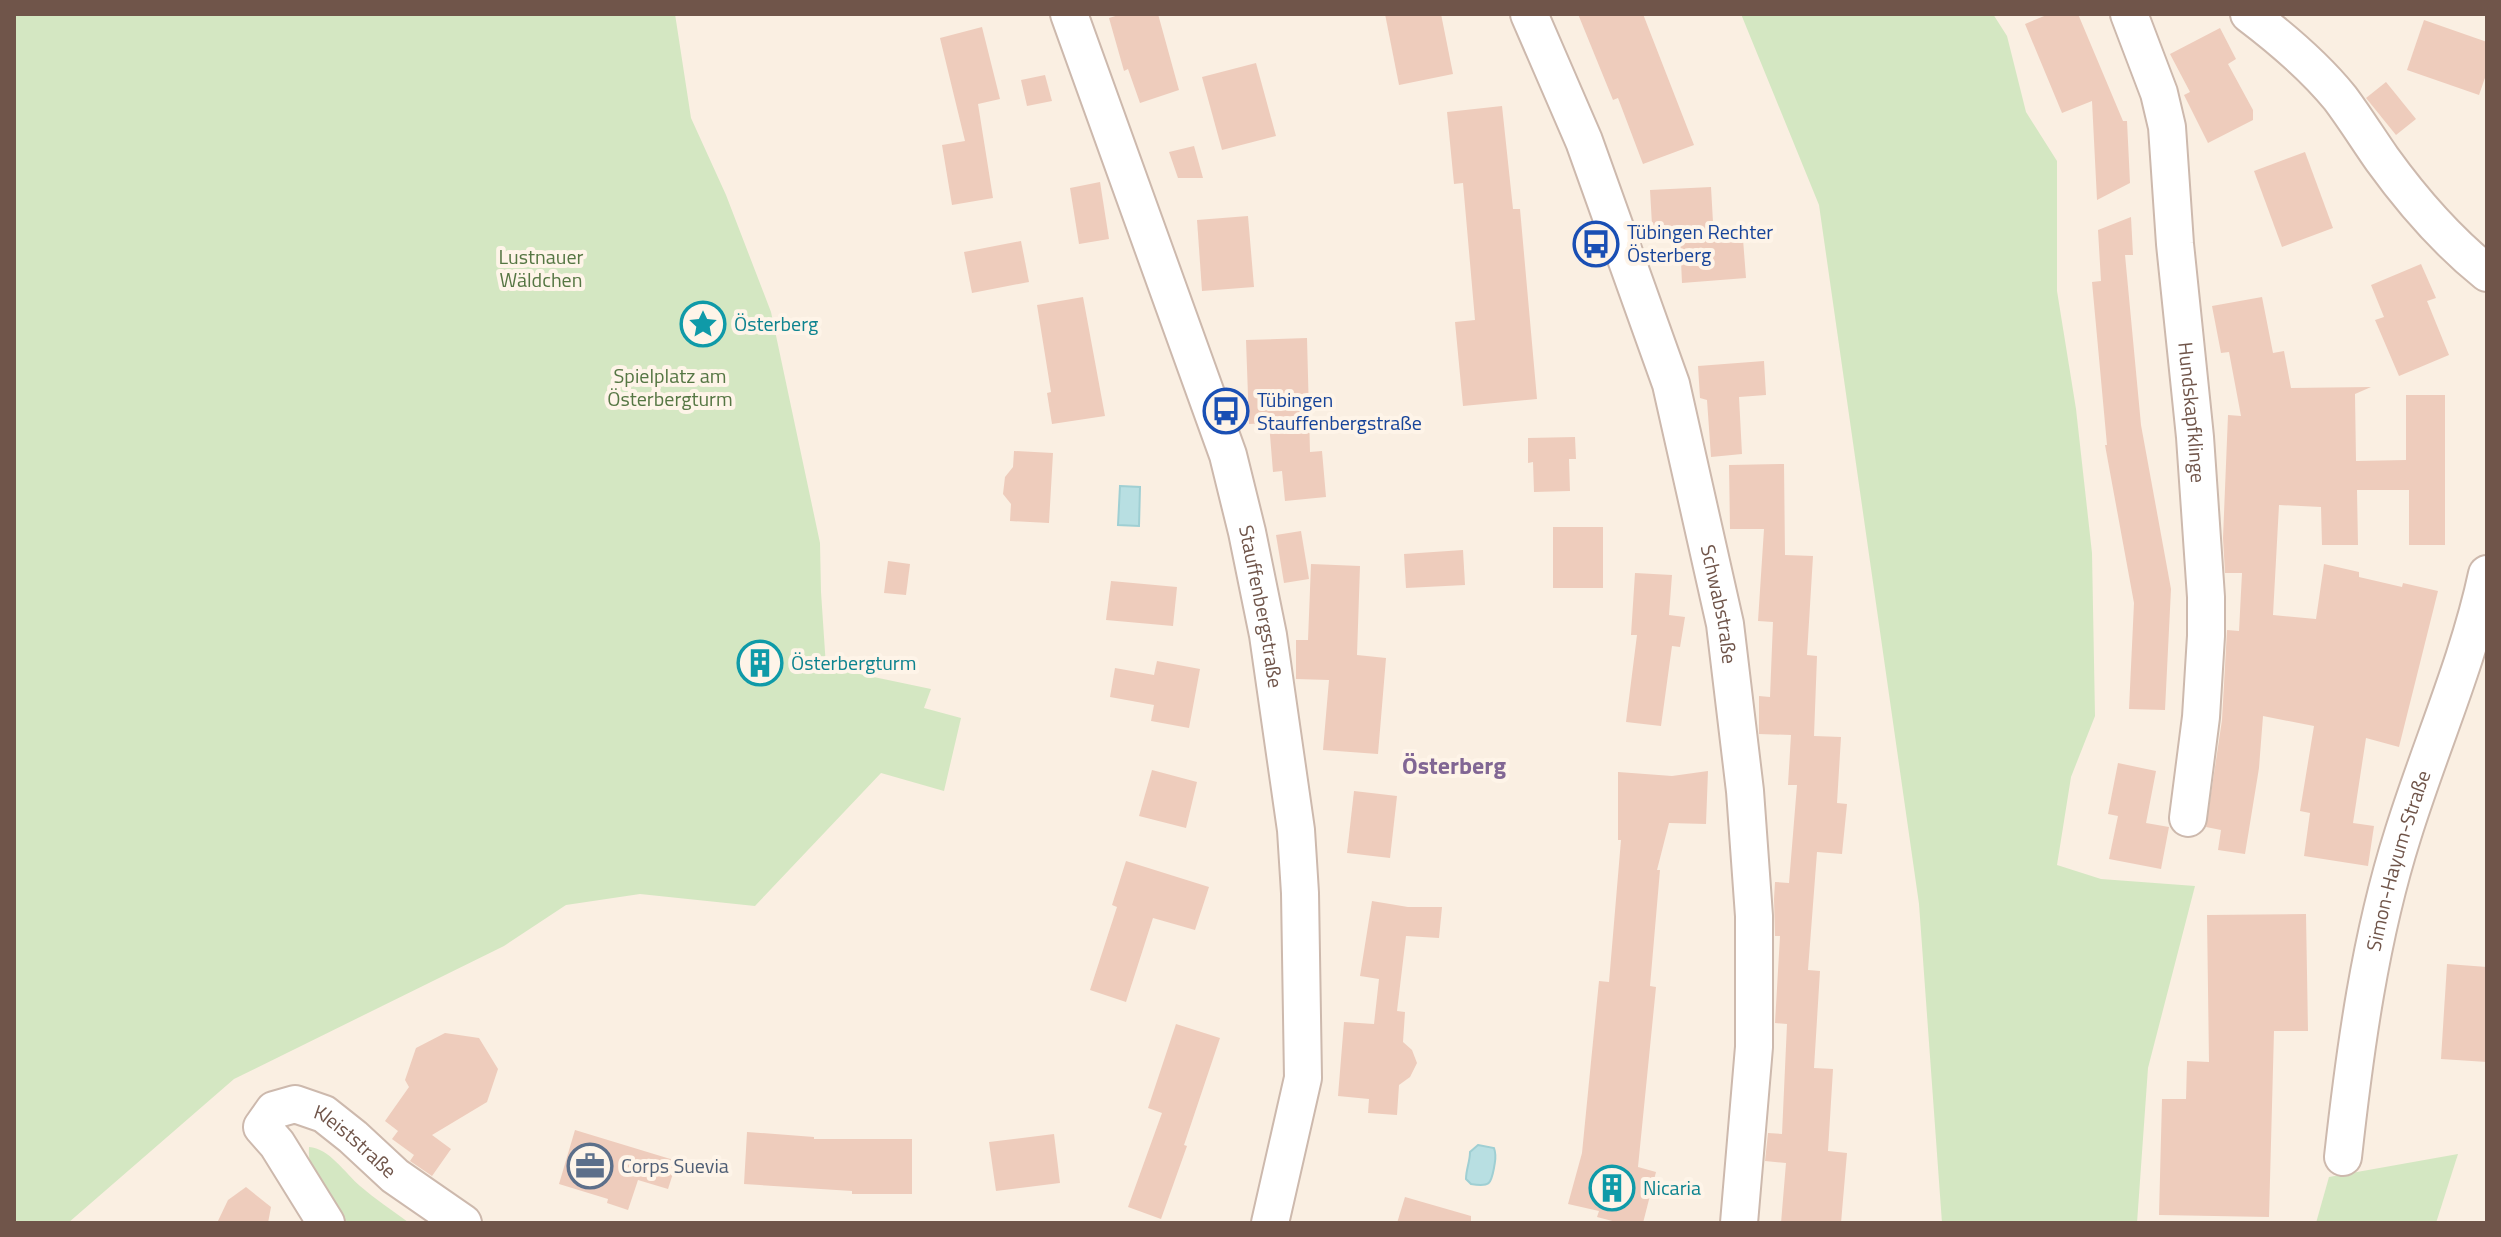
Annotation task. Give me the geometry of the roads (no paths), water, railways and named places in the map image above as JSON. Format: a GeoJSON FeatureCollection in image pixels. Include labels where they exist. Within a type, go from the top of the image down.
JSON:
{"type":"FeatureCollection","features":[{"type":"Feature","properties":{"kind":"street","name":"Stauffenbergstraße"},"geometry":{"type":"LineString","coordinates":[[1069,14],[1228,455],[1268,635],[1296,830],[1303,1078],[1270,1223]]}},
{"type":"Feature","properties":{"kind":"street","name":"Schwabstraße"},"geometry":{"type":"LineString","coordinates":[[1529,14],[1584,141],[1671,384],[1725,624],[1745,791],[1754,916],[1754,1047],[1739,1223]]}},
{"type":"Feature","properties":{"kind":"street","name":"Hundskapfklinge"},"geometry":{"type":"LineString","coordinates":[[2129,14],[2149,64],[2167,127],[2175,244],[2193,409],[2206,636],[2201,717],[2188,818]]}},
{"type":"Feature","properties":{"kind":"street"},"geometry":{"type":"LineString","coordinates":[[2249,14],[2318,74],[2438,229],[2487,273]]}},
{"type":"Feature","properties":{"kind":"street","name":"Simon-Hayum-Straße"},"geometry":{"type":"LineString","coordinates":[[2343,1157],[2368,990],[2389,886],[2476,619],[2487,574]]}},
{"type":"Feature","properties":{"kind":"street","name":"Kleiststraße"},"geometry":{"type":"LineString","coordinates":[[326,1223],[277,1144],[262,1127],[274,1110],[295,1104],[324,1114],[395,1176],[463,1223]]}},
{"type":"Feature","properties":{"kind":"water"},"geometry":{"type":"Polygon","coordinates":[[[1120,486],[1140,487],[1139,526],[1118,525],[1120,486]]]}},
{"type":"Feature","properties":{"kind":"water"},"geometry":{"type":"Polygon","coordinates":[[[1478,1145],[1494,1148],[1496,1158],[1492,1178],[1482,1185],[1471,1184],[1466,1179],[1470,1152],[1478,1145]]]}},
{"type":"Feature","properties":{"kind":"place","name":"Tübingen Rechter Österberg"},"geometry":{"type":"Point","coordinates":[1596,244]}},
{"type":"Feature","properties":{"kind":"place","name":"Österberg"},"geometry":{"type":"Point","coordinates":[703,324]}},
{"type":"Feature","properties":{"kind":"place","name":"Tübingen Stauffenbergstraße"},"geometry":{"type":"Point","coordinates":[1226,411]}},
{"type":"Feature","properties":{"kind":"place","name":"Österbergturm"},"geometry":{"type":"Point","coordinates":[760,663]}},
{"type":"Feature","properties":{"kind":"place","name":"Corps Suevia"},"geometry":{"type":"Point","coordinates":[590,1166]}},
{"type":"Feature","properties":{"kind":"place","name":"Nicaria"},"geometry":{"type":"Point","coordinates":[1612,1188]}},
{"type":"Feature","properties":{"kind":"district","name":"Österberg"},"geometry":{"type":"Point","coordinates":[1454,766]}},
{"type":"Feature","properties":{"kind":"park label","name":"Lustnauer Wäldchen"},"geometry":{"type":"Point","coordinates":[541,268]}},
{"type":"Feature","properties":{"kind":"park label","name":"Spielplatz am Österbergturm"},"geometry":{"type":"Point","coordinates":[670,388]}}]}
